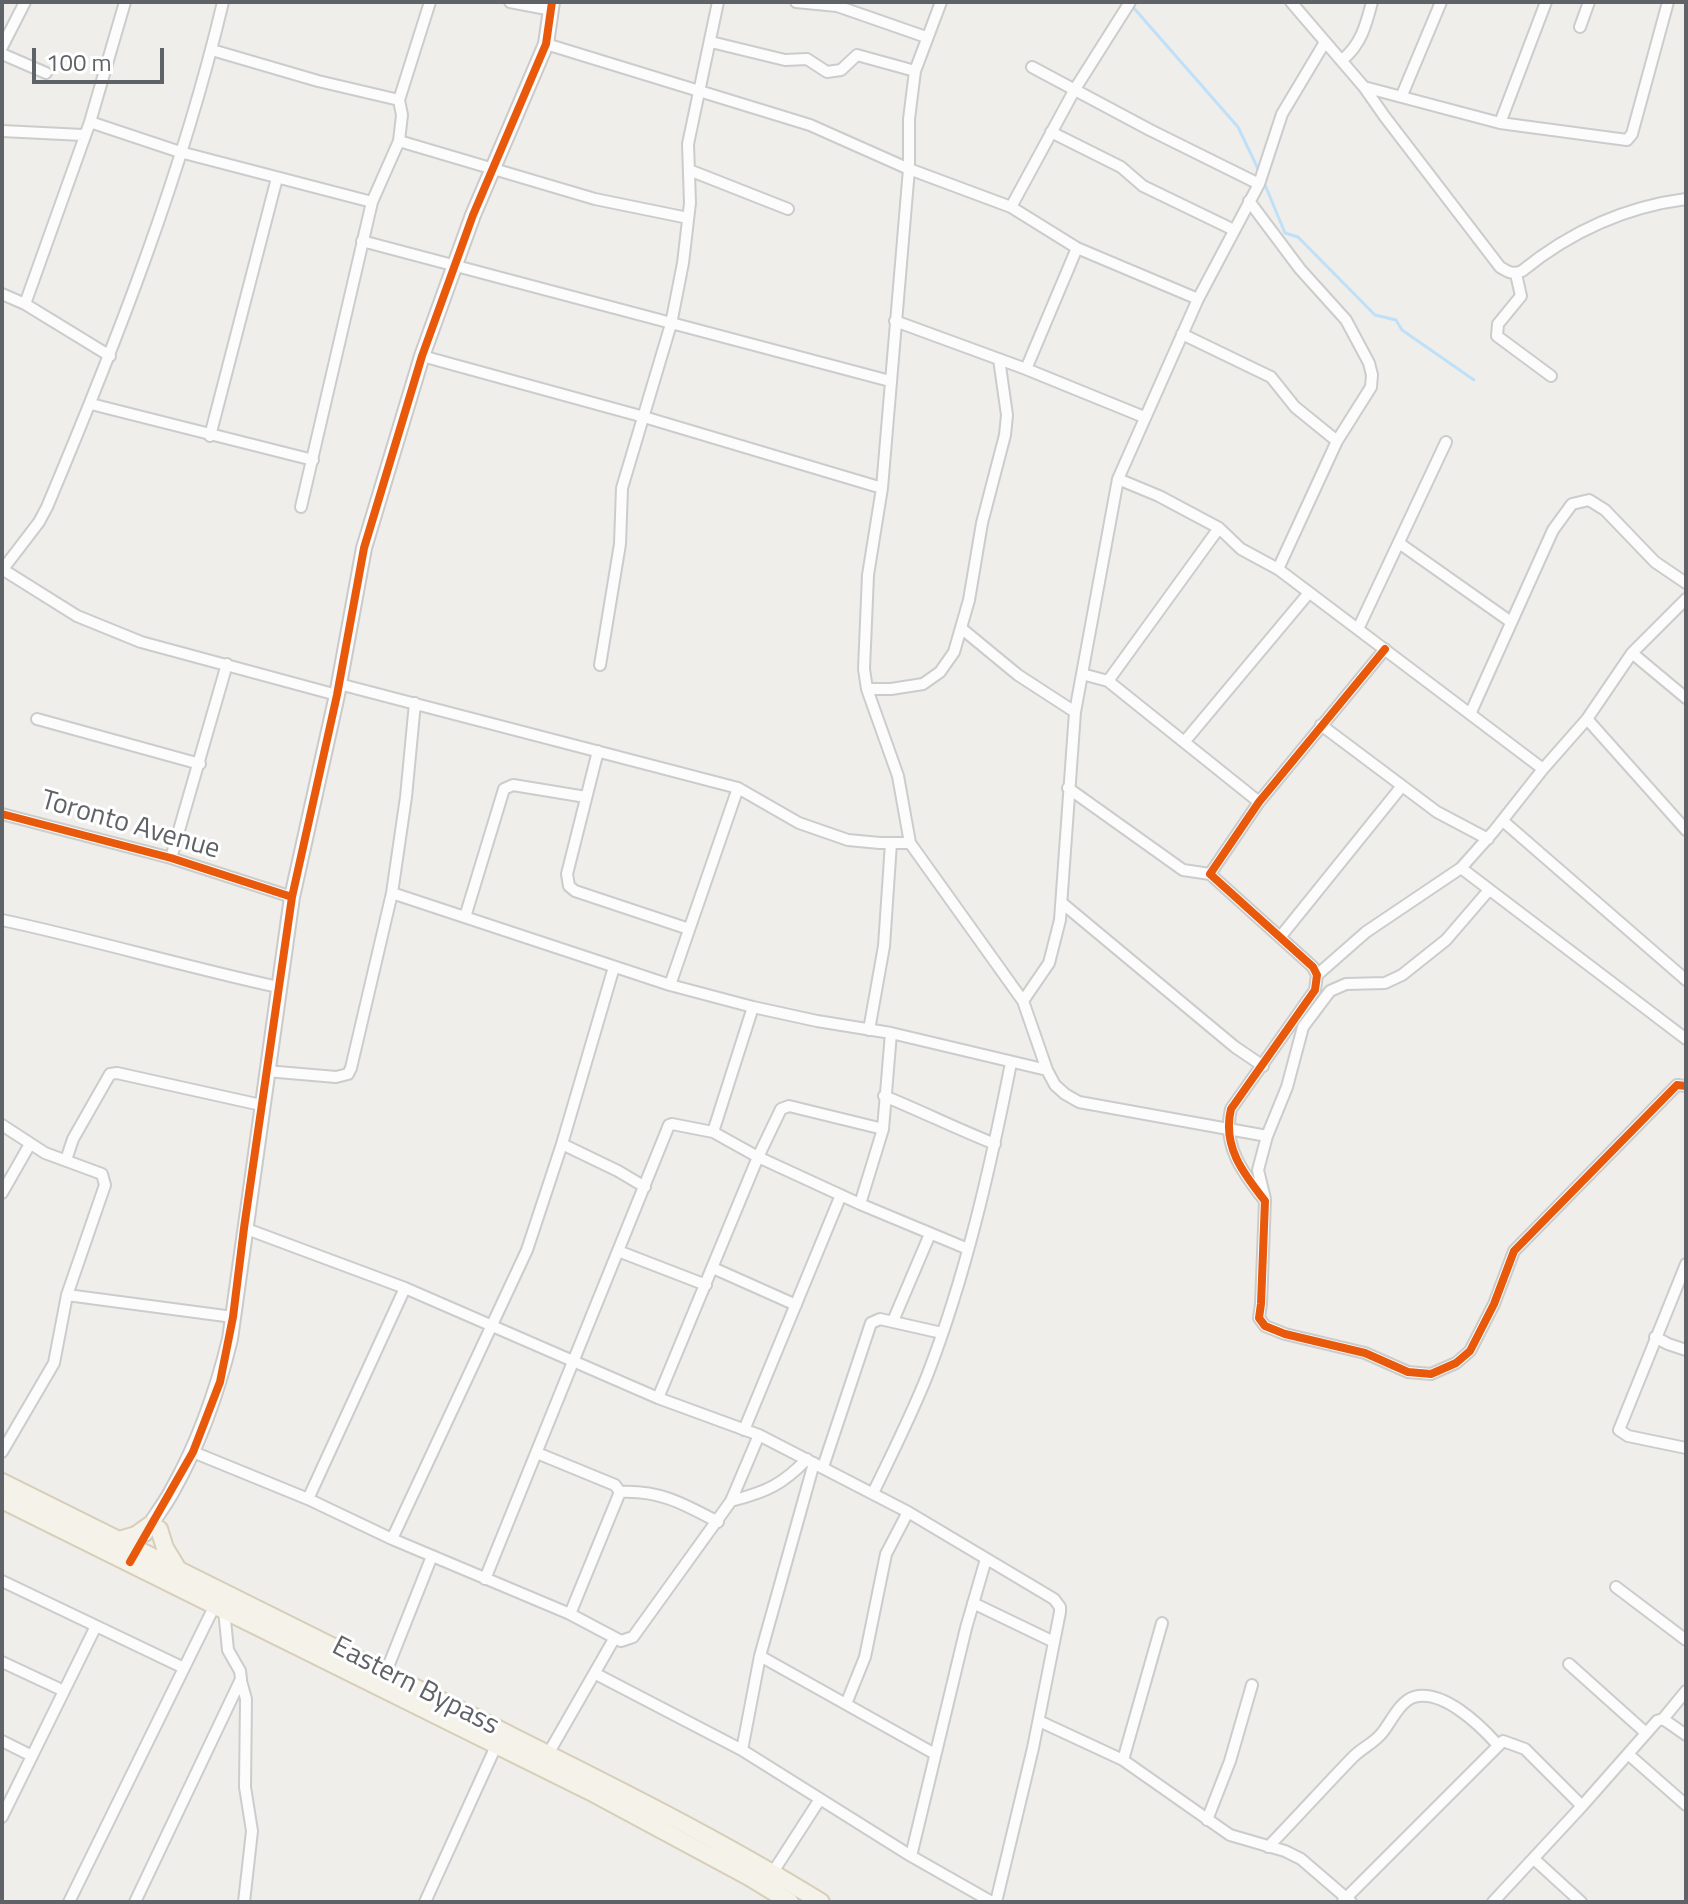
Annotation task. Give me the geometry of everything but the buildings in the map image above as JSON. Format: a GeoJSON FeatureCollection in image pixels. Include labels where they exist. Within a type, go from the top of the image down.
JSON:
{"type":"FeatureCollection","features":[{"type":"Feature","properties":{"kind":"main road","name":"Eastern Bypass"},"geometry":{"type":"LineString","coordinates":[[2,1482],[119,1540],[139,1558],[177,1567],[548,1754],[773,1872],[821,1902]]}},
{"type":"Feature","properties":{"kind":"main road","name":"Eastern Bypass"},"geometry":{"type":"LineString","coordinates":[[2,1500],[139,1558],[220,1607],[591,1792],[790,1902]]}},
{"type":"Feature","properties":{"kind":"main road"},"geometry":{"type":"LineString","coordinates":[[119,1540],[154,1527],[177,1567]]}},
{"type":"Feature","properties":{"kind":"street"},"geometry":{"type":"LineString","coordinates":[[25,304],[90,122],[125,2]]}},
{"type":"Feature","properties":{"kind":"street"},"geometry":{"type":"LineString","coordinates":[[223,2],[203,84],[110,356],[43,515],[2,569],[77,616],[141,642],[338,690],[415,703],[738,788],[816,830],[848,840],[910,843]]}},
{"type":"Feature","properties":{"kind":"street"},"geometry":{"type":"LineString","coordinates":[[301,507],[362,241],[372,202],[399,141],[402,115],[399,100],[430,2]]}},
{"type":"Feature","properties":{"kind":"street"},"geometry":{"type":"LineString","coordinates":[[139,1558],[193,1452],[220,1382],[233,1317],[292,897],[338,690],[364,548],[422,356],[454,266],[491,170],[546,44],[552,6],[510,2]]}},
{"type":"Feature","properties":{"kind":"street"},"geometry":{"type":"LineString","coordinates":[[600,665],[620,544],[622,488],[671,324],[683,263],[688,218],[688,144],[718,2]]}},
{"type":"Feature","properties":{"kind":"street"},"geometry":{"type":"LineString","coordinates":[[796,2],[837,6],[926,37]]}},
{"type":"Feature","properties":{"kind":"street"},"geometry":{"type":"LineString","coordinates":[[941,2],[915,71],[909,119],[909,169],[882,488],[868,575],[864,669],[867,689],[898,776],[910,843],[1023,1001],[1047,1070],[1055,1085],[1065,1094],[1079,1102],[1267,1136]]}},
{"type":"Feature","properties":{"kind":"street"},"geometry":{"type":"LineString","coordinates":[[1342,60],[1355,50],[1372,2]]}},
{"type":"Feature","properties":{"kind":"street"},"geometry":{"type":"LineString","coordinates":[[1402,95],[1441,2]]}},
{"type":"Feature","properties":{"kind":"street"},"geometry":{"type":"LineString","coordinates":[[1500,123],[1546,2]]}},
{"type":"Feature","properties":{"kind":"street"},"geometry":{"type":"LineString","coordinates":[[1580,27],[1589,2]]}},
{"type":"Feature","properties":{"kind":"street"},"geometry":{"type":"LineString","coordinates":[[1364,87],[1500,123],[1622,141],[1630,138],[1668,2]]}},
{"type":"Feature","properties":{"kind":"street"},"geometry":{"type":"LineString","coordinates":[[2,47],[23,3]]}},
{"type":"Feature","properties":{"kind":"street"},"geometry":{"type":"LineString","coordinates":[[1294,3],[1364,87],[1500,267],[1516,274]]}},
{"type":"Feature","properties":{"kind":"street"},"geometry":{"type":"LineString","coordinates":[[1011,207],[1075,89],[1128,4]]}},
{"type":"Feature","properties":{"kind":"street"},"geometry":{"type":"LineString","coordinates":[[711,42],[785,60],[807,59],[827,72],[841,70],[857,55],[915,71]]}},
{"type":"Feature","properties":{"kind":"street"},"geometry":{"type":"LineString","coordinates":[[1023,1001],[1054,952],[1062,903],[1075,712],[1118,479],[1198,299],[1261,179],[1282,114],[1325,42]]}},
{"type":"Feature","properties":{"kind":"street"},"geometry":{"type":"LineString","coordinates":[[546,44],[810,125],[909,169],[1011,207],[1077,248],[1198,299]]}},
{"type":"Feature","properties":{"kind":"street"},"geometry":{"type":"LineString","coordinates":[[212,50],[318,81],[399,100]]}},
{"type":"Feature","properties":{"kind":"street"},"geometry":{"type":"LineString","coordinates":[[2,54],[46,73]]}},
{"type":"Feature","properties":{"kind":"street"},"geometry":{"type":"LineString","coordinates":[[1032,67],[1150,130],[1261,179]]}},
{"type":"Feature","properties":{"kind":"street"},"geometry":{"type":"LineString","coordinates":[[90,122],[180,152],[372,202]]}},
{"type":"Feature","properties":{"kind":"street"},"geometry":{"type":"LineString","coordinates":[[2,131],[83,135]]}},
{"type":"Feature","properties":{"kind":"street"},"geometry":{"type":"LineString","coordinates":[[1051,132],[1121,167],[1143,186],[1234,230]]}},
{"type":"Feature","properties":{"kind":"street"},"geometry":{"type":"LineString","coordinates":[[399,141],[595,199],[688,218]]}},
{"type":"Feature","properties":{"kind":"street"},"geometry":{"type":"LineString","coordinates":[[689,170],[788,209]]}},
{"type":"Feature","properties":{"kind":"street"},"geometry":{"type":"LineString","coordinates":[[210,436],[277,178]]}},
{"type":"Feature","properties":{"kind":"street"},"geometry":{"type":"LineString","coordinates":[[1516,274],[1569,236],[1614,216],[1686,199]]}},
{"type":"Feature","properties":{"kind":"street"},"geometry":{"type":"LineString","coordinates":[[1249,201],[1300,269],[1346,320],[1369,363],[1371,387],[1337,441],[1278,569]]}},
{"type":"Feature","properties":{"kind":"street"},"geometry":{"type":"LineString","coordinates":[[362,241],[890,381]]}},
{"type":"Feature","properties":{"kind":"street"},"geometry":{"type":"LineString","coordinates":[[1026,369],[1077,248]]}},
{"type":"Feature","properties":{"kind":"street"},"geometry":{"type":"LineString","coordinates":[[1516,274],[1521,296],[1498,324],[1497,336],[1551,376]]}},
{"type":"Feature","properties":{"kind":"street"},"geometry":{"type":"LineString","coordinates":[[2,294],[25,304],[110,356]]}},
{"type":"Feature","properties":{"kind":"street"},"geometry":{"type":"LineString","coordinates":[[895,321],[1144,417]]}},
{"type":"Feature","properties":{"kind":"street"},"geometry":{"type":"LineString","coordinates":[[1182,334],[1271,377],[1295,407],[1337,441]]}},
{"type":"Feature","properties":{"kind":"street"},"geometry":{"type":"LineString","coordinates":[[422,356],[644,417],[882,488]]}},
{"type":"Feature","properties":{"kind":"street"},"geometry":{"type":"LineString","coordinates":[[867,689],[911,688],[923,684],[949,663],[969,600],[982,523],[1005,435],[1006,406],[999,359]]}},
{"type":"Feature","properties":{"kind":"street"},"geometry":{"type":"LineString","coordinates":[[91,404],[313,460]]}},
{"type":"Feature","properties":{"kind":"street"},"geometry":{"type":"LineString","coordinates":[[1358,629],[1446,442]]}},
{"type":"Feature","properties":{"kind":"street"},"geometry":{"type":"LineString","coordinates":[[1118,479],[1159,496],[1219,528],[1241,549],[1278,569],[1543,769]]}},
{"type":"Feature","properties":{"kind":"street"},"geometry":{"type":"LineString","coordinates":[[1471,712],[1553,530],[1572,504],[1589,500],[1605,510],[1655,562],[1686,583]]}},
{"type":"Feature","properties":{"kind":"street"},"geometry":{"type":"LineString","coordinates":[[1108,681],[1219,528]]}},
{"type":"Feature","properties":{"kind":"street"},"geometry":{"type":"LineString","coordinates":[[1399,543],[1511,622]]}},
{"type":"Feature","properties":{"kind":"street"},"geometry":{"type":"LineString","coordinates":[[1185,741],[1308,594]]}},
{"type":"Feature","properties":{"kind":"street"},"geometry":{"type":"LineString","coordinates":[[1317,975],[1366,932],[1461,868],[1587,719],[1632,653],[1686,599]]}},
{"type":"Feature","properties":{"kind":"street"},"geometry":{"type":"LineString","coordinates":[[961,628],[1018,675],[1075,712]]}},
{"type":"Feature","properties":{"kind":"street"},"geometry":{"type":"LineString","coordinates":[[1210,874],[1259,802],[1385,649]]}},
{"type":"Feature","properties":{"kind":"street"},"geometry":{"type":"LineString","coordinates":[[1632,653],[1686,698]]}},
{"type":"Feature","properties":{"kind":"street"},"geometry":{"type":"LineString","coordinates":[[171,858],[227,664]]}},
{"type":"Feature","properties":{"kind":"street"},"geometry":{"type":"LineString","coordinates":[[1082,674],[1108,681],[1259,802]]}},
{"type":"Feature","properties":{"kind":"street"},"geometry":{"type":"LineString","coordinates":[[266,1071],[336,1077],[348,1074],[351,1068],[392,893],[415,703]]}},
{"type":"Feature","properties":{"kind":"street"},"geometry":{"type":"LineString","coordinates":[[37,719],[200,764]]}},
{"type":"Feature","properties":{"kind":"street"},"geometry":{"type":"LineString","coordinates":[[1587,719],[1686,830]]}},
{"type":"Feature","properties":{"kind":"street"},"geometry":{"type":"LineString","coordinates":[[1321,725],[1437,812],[1488,839]]}},
{"type":"Feature","properties":{"kind":"street"},"geometry":{"type":"LineString","coordinates":[[598,751],[567,874],[569,886],[575,891],[689,929]]}},
{"type":"Feature","properties":{"kind":"street"},"geometry":{"type":"LineString","coordinates":[[465,917],[504,789],[513,785],[586,797]]}},
{"type":"Feature","properties":{"kind":"street"},"geometry":{"type":"LineString","coordinates":[[1281,936],[1402,786]]}},
{"type":"Feature","properties":{"kind":"street"},"geometry":{"type":"LineString","coordinates":[[670,985],[738,788]]}},
{"type":"Feature","properties":{"kind":"street"},"geometry":{"type":"LineString","coordinates":[[1068,788],[1183,870],[1210,874],[1281,936],[1313,967],[1317,975],[1315,990],[1231,1109],[1227,1127],[1240,1170],[1265,1201]]}},
{"type":"Feature","properties":{"kind":"street","name":"Toronto Avenue"},"geometry":{"type":"LineString","coordinates":[[2,814],[171,858],[292,897]]}},
{"type":"Feature","properties":{"kind":"street"},"geometry":{"type":"LineString","coordinates":[[1503,821],[1686,980]]}},
{"type":"Feature","properties":{"kind":"street"},"geometry":{"type":"LineString","coordinates":[[869,1030],[884,946],[891,843]]}},
{"type":"Feature","properties":{"kind":"street"},"geometry":{"type":"LineString","coordinates":[[1461,868],[1686,1039]]}},
{"type":"Feature","properties":{"kind":"street"},"geometry":{"type":"LineString","coordinates":[[1489,890],[1446,940],[1402,975],[1385,983],[1346,984],[1330,991],[1303,1027],[1287,1087],[1267,1136],[1258,1170],[1265,1201],[1259,1318],[1265,1326],[1285,1334],[1365,1353],[1408,1372],[1431,1374],[1456,1363],[1470,1351],[1494,1304],[1514,1251],[1677,1085],[1686,1086]]}},
{"type":"Feature","properties":{"kind":"street"},"geometry":{"type":"LineString","coordinates":[[392,893],[670,985],[753,1007],[891,1033],[1047,1070]]}},
{"type":"Feature","properties":{"kind":"street"},"geometry":{"type":"LineString","coordinates":[[1062,903],[1235,1047],[1263,1066]]}},
{"type":"Feature","properties":{"kind":"street"},"geometry":{"type":"LineString","coordinates":[[2,920],[278,987]]}},
{"type":"Feature","properties":{"kind":"street"},"geometry":{"type":"LineString","coordinates":[[392,1539],[493,1327],[532,1236],[614,967]]}},
{"type":"Feature","properties":{"kind":"street"},"geometry":{"type":"LineString","coordinates":[[713,1132],[753,1007]]}},
{"type":"Feature","properties":{"kind":"street"},"geometry":{"type":"LineString","coordinates":[[860,1204],[883,1129],[891,1033]]}},
{"type":"Feature","properties":{"kind":"street"},"geometry":{"type":"LineString","coordinates":[[873,1493],[926,1377],[942,1333],[995,1144],[1011,1063]]}},
{"type":"Feature","properties":{"kind":"street"},"geometry":{"type":"LineString","coordinates":[[66,1160],[73,1139],[110,1074],[261,1105]]}},
{"type":"Feature","properties":{"kind":"street"},"geometry":{"type":"LineString","coordinates":[[884,1096],[995,1144]]}},
{"type":"Feature","properties":{"kind":"street"},"geometry":{"type":"LineString","coordinates":[[658,1398],[778,1113],[785,1107],[883,1129]]}},
{"type":"Feature","properties":{"kind":"street"},"geometry":{"type":"LineString","coordinates":[[2,1125],[30,1144],[102,1174],[105,1185],[67,1295],[54,1363],[2,1452]]}},
{"type":"Feature","properties":{"kind":"street"},"geometry":{"type":"LineString","coordinates":[[485,1579],[669,1125],[713,1132],[758,1157],[860,1204],[968,1249]]}},
{"type":"Feature","properties":{"kind":"street"},"geometry":{"type":"LineString","coordinates":[[2,1193],[30,1144]]}},
{"type":"Feature","properties":{"kind":"street"},"geometry":{"type":"LineString","coordinates":[[562,1144],[645,1187]]}},
{"type":"Feature","properties":{"kind":"street"},"geometry":{"type":"LineString","coordinates":[[744,1430],[841,1195]]}},
{"type":"Feature","properties":{"kind":"street"},"geometry":{"type":"LineString","coordinates":[[244,1228],[405,1288],[573,1363],[759,1435],[908,1512],[1058,1603],[1060,1612],[1039,1721],[994,1902],[911,1856],[742,1750],[596,1674]]}},
{"type":"Feature","properties":{"kind":"street"},"geometry":{"type":"LineString","coordinates":[[893,1321],[930,1234]]}},
{"type":"Feature","properties":{"kind":"street"},"geometry":{"type":"LineString","coordinates":[[618,1251],[706,1285]]}},
{"type":"Feature","properties":{"kind":"street"},"geometry":{"type":"LineString","coordinates":[[1686,1264],[1619,1430],[1628,1436],[1686,1448]]}},
{"type":"Feature","properties":{"kind":"street"},"geometry":{"type":"LineString","coordinates":[[713,1268],[796,1305]]}},
{"type":"Feature","properties":{"kind":"street"},"geometry":{"type":"LineString","coordinates":[[308,1499],[405,1288]]}},
{"type":"Feature","properties":{"kind":"street"},"geometry":{"type":"LineString","coordinates":[[67,1295],[233,1317]]}},
{"type":"Feature","properties":{"kind":"street"},"geometry":{"type":"LineString","coordinates":[[742,1750],[760,1656],[815,1463],[871,1323],[875,1320],[893,1321],[942,1333]]}},
{"type":"Feature","properties":{"kind":"street"},"geometry":{"type":"LineString","coordinates":[[1655,1337],[1686,1350]]}},
{"type":"Feature","properties":{"kind":"street"},"geometry":{"type":"LineString","coordinates":[[193,1452],[570,1614],[621,1641],[633,1637],[718,1522],[731,1501],[759,1435]]}},
{"type":"Feature","properties":{"kind":"street"},"geometry":{"type":"LineString","coordinates":[[537,1453],[615,1485],[620,1492]]}},
{"type":"Feature","properties":{"kind":"street"},"geometry":{"type":"LineString","coordinates":[[731,1501],[762,1493],[815,1463]]}},
{"type":"Feature","properties":{"kind":"street"},"geometry":{"type":"LineString","coordinates":[[620,1492],[642,1491],[672,1498],[718,1522]]}},
{"type":"Feature","properties":{"kind":"street"},"geometry":{"type":"LineString","coordinates":[[570,1614],[620,1492]]}},
{"type":"Feature","properties":{"kind":"street"},"geometry":{"type":"LineString","coordinates":[[846,1704],[865,1657],[886,1554],[908,1512]]}},
{"type":"Feature","properties":{"kind":"street"},"geometry":{"type":"LineString","coordinates":[[386,1672],[432,1556]]}},
{"type":"Feature","properties":{"kind":"street"},"geometry":{"type":"LineString","coordinates":[[911,1856],[986,1559]]}},
{"type":"Feature","properties":{"kind":"street"},"geometry":{"type":"LineString","coordinates":[[2,1581],[184,1668]]}},
{"type":"Feature","properties":{"kind":"street"},"geometry":{"type":"LineString","coordinates":[[1616,1587],[1686,1640]]}},
{"type":"Feature","properties":{"kind":"street"},"geometry":{"type":"LineString","coordinates":[[973,1603],[1054,1642]]}},
{"type":"Feature","properties":{"kind":"street"},"geometry":{"type":"LineString","coordinates":[[69,1902],[184,1668],[220,1607]]}},
{"type":"Feature","properties":{"kind":"street"},"geometry":{"type":"LineString","coordinates":[[220,1607],[228,1650],[240,1671],[246,1699],[245,1787],[252,1831],[244,1902]]}},
{"type":"Feature","properties":{"kind":"street"},"geometry":{"type":"LineString","coordinates":[[1123,1760],[1162,1623]]}},
{"type":"Feature","properties":{"kind":"street"},"geometry":{"type":"LineString","coordinates":[[2,1817],[96,1626]]}},
{"type":"Feature","properties":{"kind":"street"},"geometry":{"type":"LineString","coordinates":[[548,1754],[614,1639]]}},
{"type":"Feature","properties":{"kind":"street"},"geometry":{"type":"LineString","coordinates":[[760,1656],[935,1754]]}},
{"type":"Feature","properties":{"kind":"street"},"geometry":{"type":"LineString","coordinates":[[2,1662],[64,1691]]}},
{"type":"Feature","properties":{"kind":"street"},"geometry":{"type":"LineString","coordinates":[[1569,1664],[1646,1733]]}},
{"type":"Feature","properties":{"kind":"street"},"geometry":{"type":"LineString","coordinates":[[135,1902],[241,1679]]}},
{"type":"Feature","properties":{"kind":"street"},"geometry":{"type":"LineString","coordinates":[[1207,1820],[1230,1761],[1252,1685]]}},
{"type":"Feature","properties":{"kind":"street"},"geometry":{"type":"LineString","coordinates":[[1493,1902],[1686,1691]]}},
{"type":"Feature","properties":{"kind":"street"},"geometry":{"type":"LineString","coordinates":[[1268,1847],[1357,1753],[1380,1736],[1411,1697],[1422,1696],[1451,1703],[1497,1744]]}},
{"type":"Feature","properties":{"kind":"street"},"geometry":{"type":"LineString","coordinates":[[1663,1719],[1686,1735]]}},
{"type":"Feature","properties":{"kind":"street"},"geometry":{"type":"LineString","coordinates":[[1039,1721],[1123,1760],[1230,1835],[1285,1851],[1301,1859],[1346,1901],[1503,1741],[1525,1749],[1582,1806]]}},
{"type":"Feature","properties":{"kind":"street"},"geometry":{"type":"LineString","coordinates":[[2,1741],[32,1756]]}},
{"type":"Feature","properties":{"kind":"street"},"geometry":{"type":"LineString","coordinates":[[425,1902],[496,1746]]}},
{"type":"Feature","properties":{"kind":"street"},"geometry":{"type":"LineString","coordinates":[[1628,1754],[1686,1805]]}},
{"type":"Feature","properties":{"kind":"street"},"geometry":{"type":"LineString","coordinates":[[773,1872],[820,1799]]}},
{"type":"Feature","properties":{"kind":"street"},"geometry":{"type":"LineString","coordinates":[[1534,1859],[1581,1902]]}},
{"type":"Feature","properties":{"kind":"waterway"},"geometry":{"type":"LineString","coordinates":[[1132,6],[1238,127],[1260,173]]}},
{"type":"Feature","properties":{"kind":"waterway"},"geometry":{"type":"LineString","coordinates":[[1263,180],[1285,233],[1298,237],[1375,315],[1396,320],[1402,330],[1474,380]]}},
{"type":"Feature","properties":{"kind":"cycle path"},"geometry":{"type":"LineString","coordinates":[[130,1562],[193,1452],[220,1382],[233,1317],[292,897],[337,695],[364,548],[422,356],[473,215],[546,44],[552,2]]}},
{"type":"Feature","properties":{"kind":"cycle path"},"geometry":{"type":"LineString","coordinates":[[1385,649],[1259,802],[1210,874],[1313,967],[1317,975],[1315,990],[1231,1109],[1229,1135],[1236,1158],[1265,1201],[1259,1318],[1265,1326],[1285,1334],[1365,1353],[1408,1372],[1431,1374],[1456,1363],[1470,1351],[1494,1304],[1514,1251],[1677,1085],[1686,1086]]}},
{"type":"Feature","properties":{"kind":"cycle path"},"geometry":{"type":"LineString","coordinates":[[2,814],[171,858],[292,897]]}}]}
